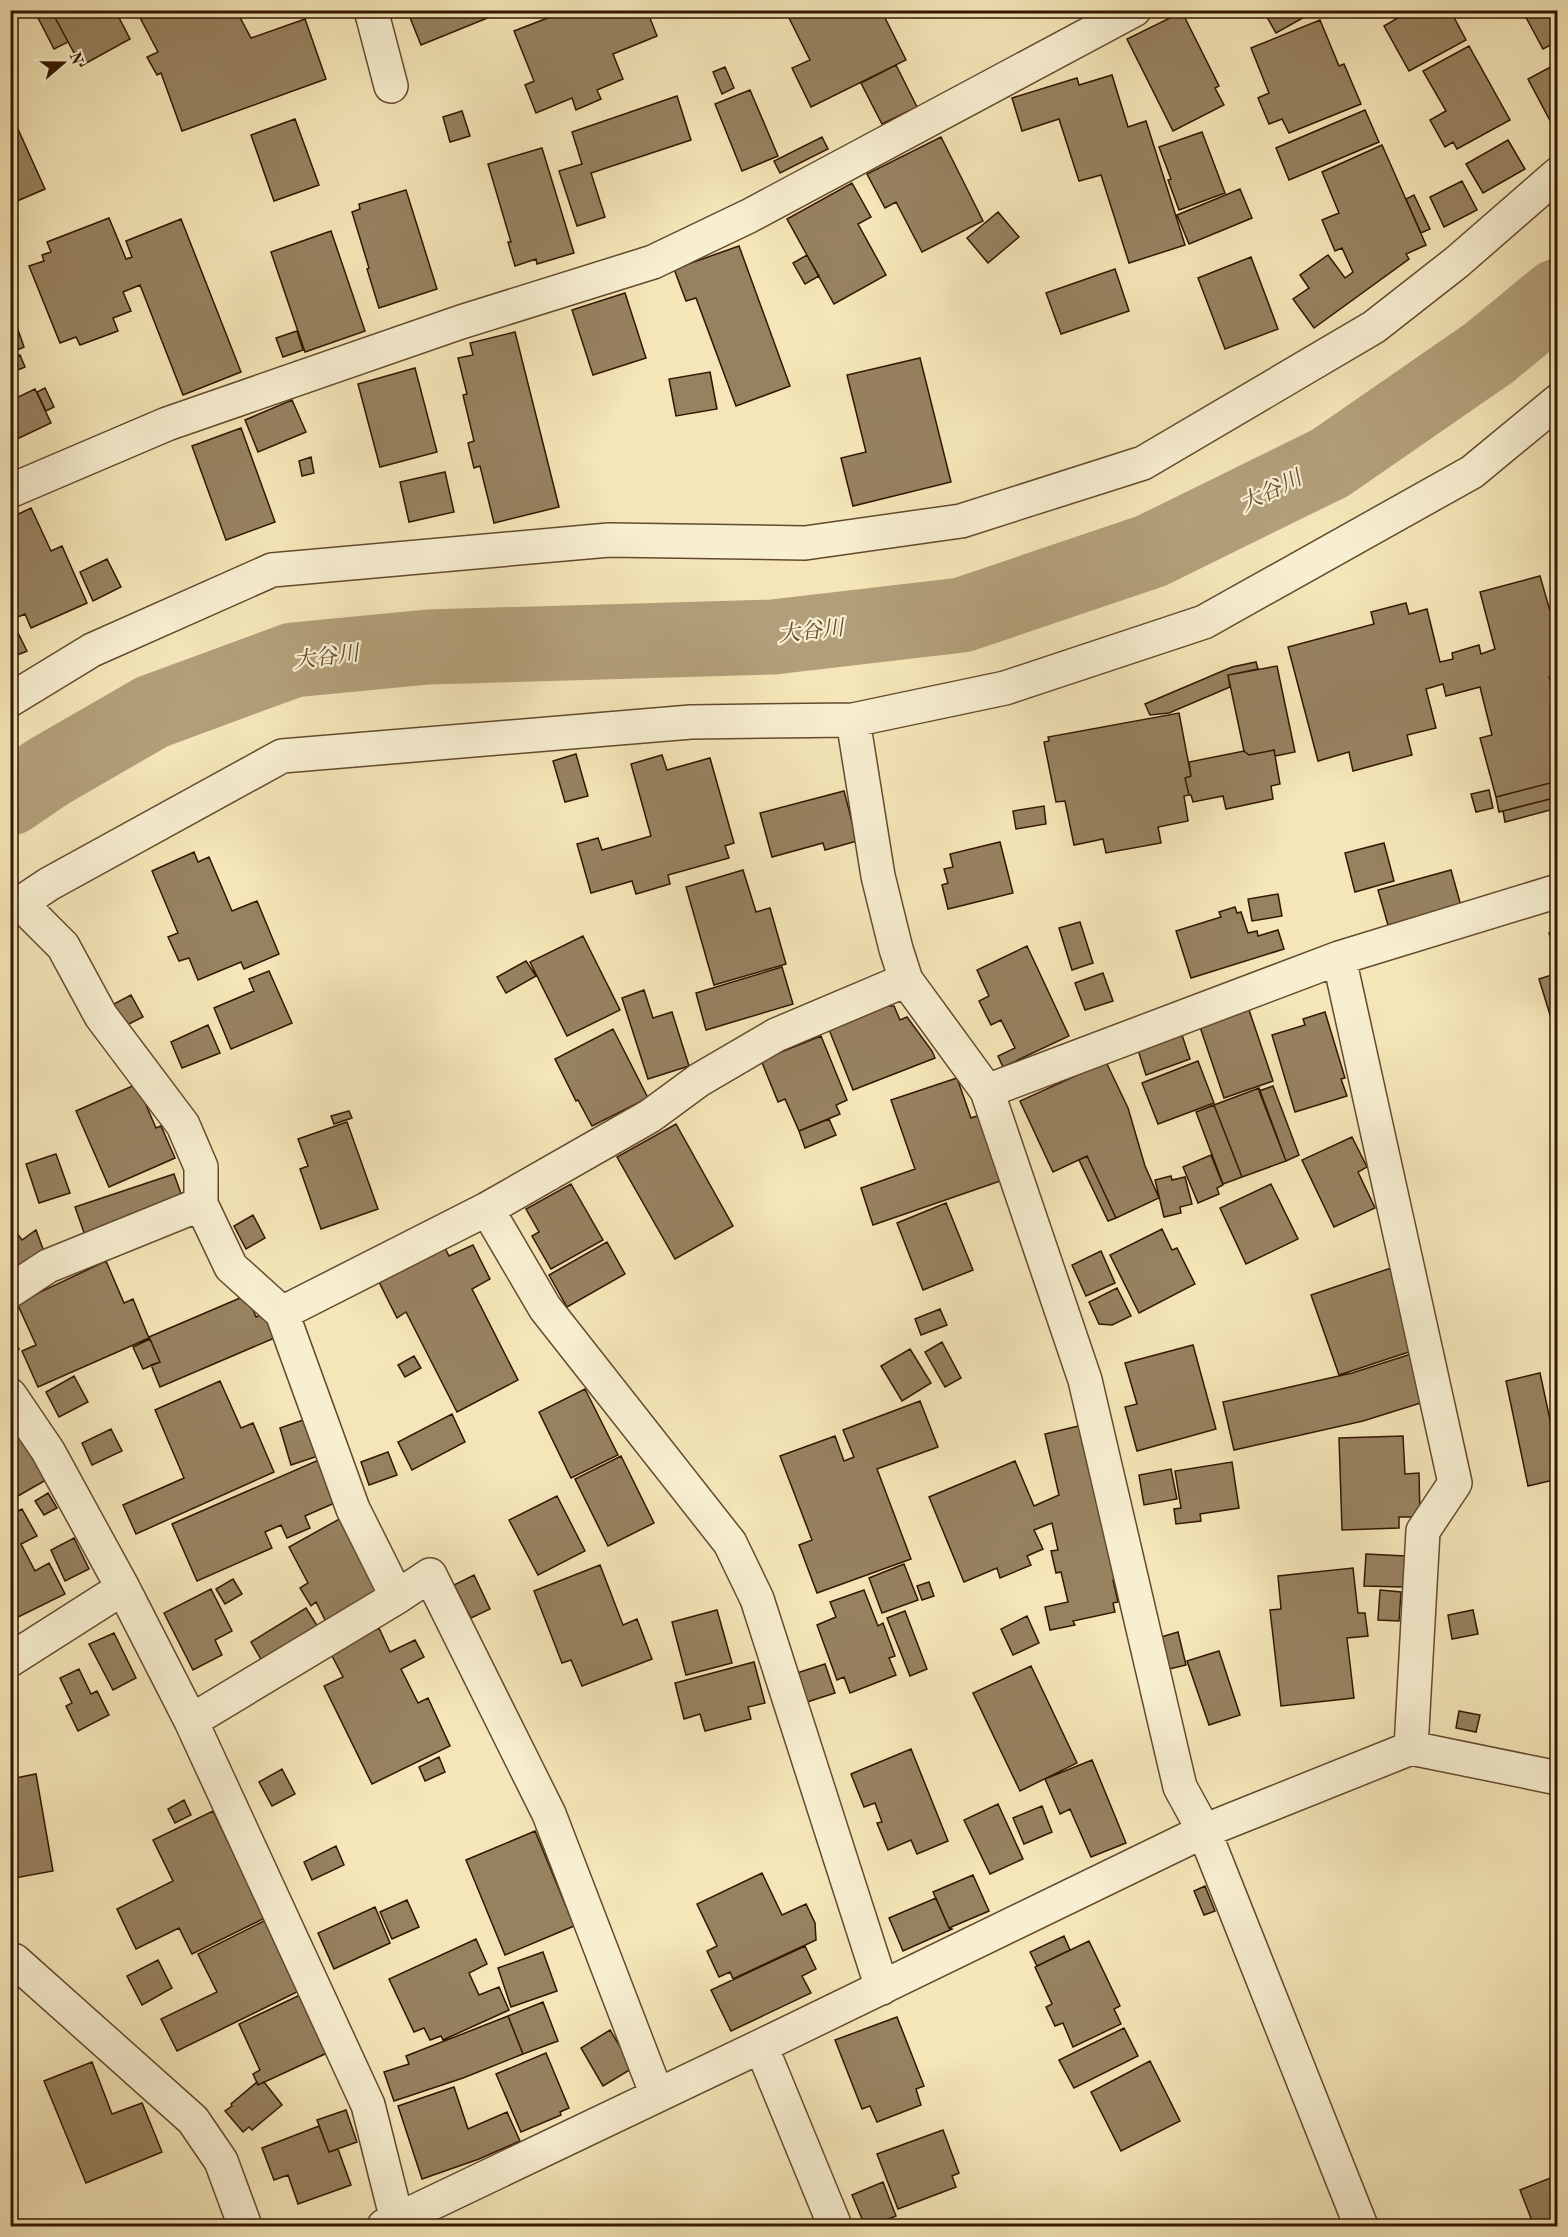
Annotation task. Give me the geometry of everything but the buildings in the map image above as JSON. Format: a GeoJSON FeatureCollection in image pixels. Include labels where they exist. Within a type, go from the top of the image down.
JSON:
{"type":"FeatureCollection","features":[{"type":"Feature","properties":{"kind":"street"},"geometry":{"type":"LineString","coordinates":[[371,10],[391,86]]}},
{"type":"Feature","properties":{"kind":"street"},"geometry":{"type":"LineString","coordinates":[[10,491],[167,424],[461,322],[653,262],[749,216],[1134,10]]}},
{"type":"Feature","properties":{"kind":"street"},"geometry":{"type":"LineString","coordinates":[[10,700],[92,650],[272,570],[609,540],[805,543],[961,521],[1143,463],[1374,327],[1457,262],[1557,174]]}},
{"type":"Feature","properties":{"kind":"street"},"geometry":{"type":"LineString","coordinates":[[397,1597],[353,1509],[282,1313],[231,1267],[201,1204],[201,1167],[183,1125],[100,1016],[63,946],[15,906],[49,884],[282,756],[692,722],[853,720],[1005,688],[1204,622],[1472,472],[1557,401]]}},
{"type":"Feature","properties":{"kind":"street"},"geometry":{"type":"LineString","coordinates":[[853,720],[878,876],[906,980],[987,1091],[1085,1380],[1180,1787],[1204,1831],[1361,2226]]}},
{"type":"Feature","properties":{"kind":"street"},"geometry":{"type":"LineString","coordinates":[[987,1091],[1339,958],[1557,891]]}},
{"type":"Feature","properties":{"kind":"street"},"geometry":{"type":"LineString","coordinates":[[1339,958],[1455,1483],[1423,1531],[1411,1748]]}},
{"type":"Feature","properties":{"kind":"street"},"geometry":{"type":"LineString","coordinates":[[282,1313],[487,1209],[650,1116],[699,1080],[776,1035],[906,980]]}},
{"type":"Feature","properties":{"kind":"street"},"geometry":{"type":"LineString","coordinates":[[10,1291],[48,1266],[201,1204]]}},
{"type":"Feature","properties":{"kind":"street"},"geometry":{"type":"LineString","coordinates":[[487,1209],[544,1308],[730,1543],[757,1599],[882,1988]]}},
{"type":"Feature","properties":{"kind":"street"},"geometry":{"type":"LineString","coordinates":[[10,1395],[48,1451],[123,1588],[191,1721],[368,2105],[390,2223],[1204,1831],[1411,1748],[1557,1778]]}},
{"type":"Feature","properties":{"kind":"street"},"geometry":{"type":"LineString","coordinates":[[191,1721],[430,1575],[549,1814],[657,2095]]}},
{"type":"Feature","properties":{"kind":"street"},"geometry":{"type":"LineString","coordinates":[[10,1660],[123,1588]]}},
{"type":"Feature","properties":{"kind":"street"},"geometry":{"type":"LineString","coordinates":[[12,1961],[193,2120],[221,2161],[245,2226]]}},
{"type":"Feature","properties":{"kind":"street"},"geometry":{"type":"LineString","coordinates":[[761,2046],[835,2226]]}},
{"type":"Feature","properties":{"kind":"waterway","name":"大谷川"},"geometry":{"type":"LineString","coordinates":[[10,798],[48,772],[152,712],[293,660],[428,647],[773,637],[962,615],[1151,551],[1330,463],[1489,353],[1558,296]]}}]}
